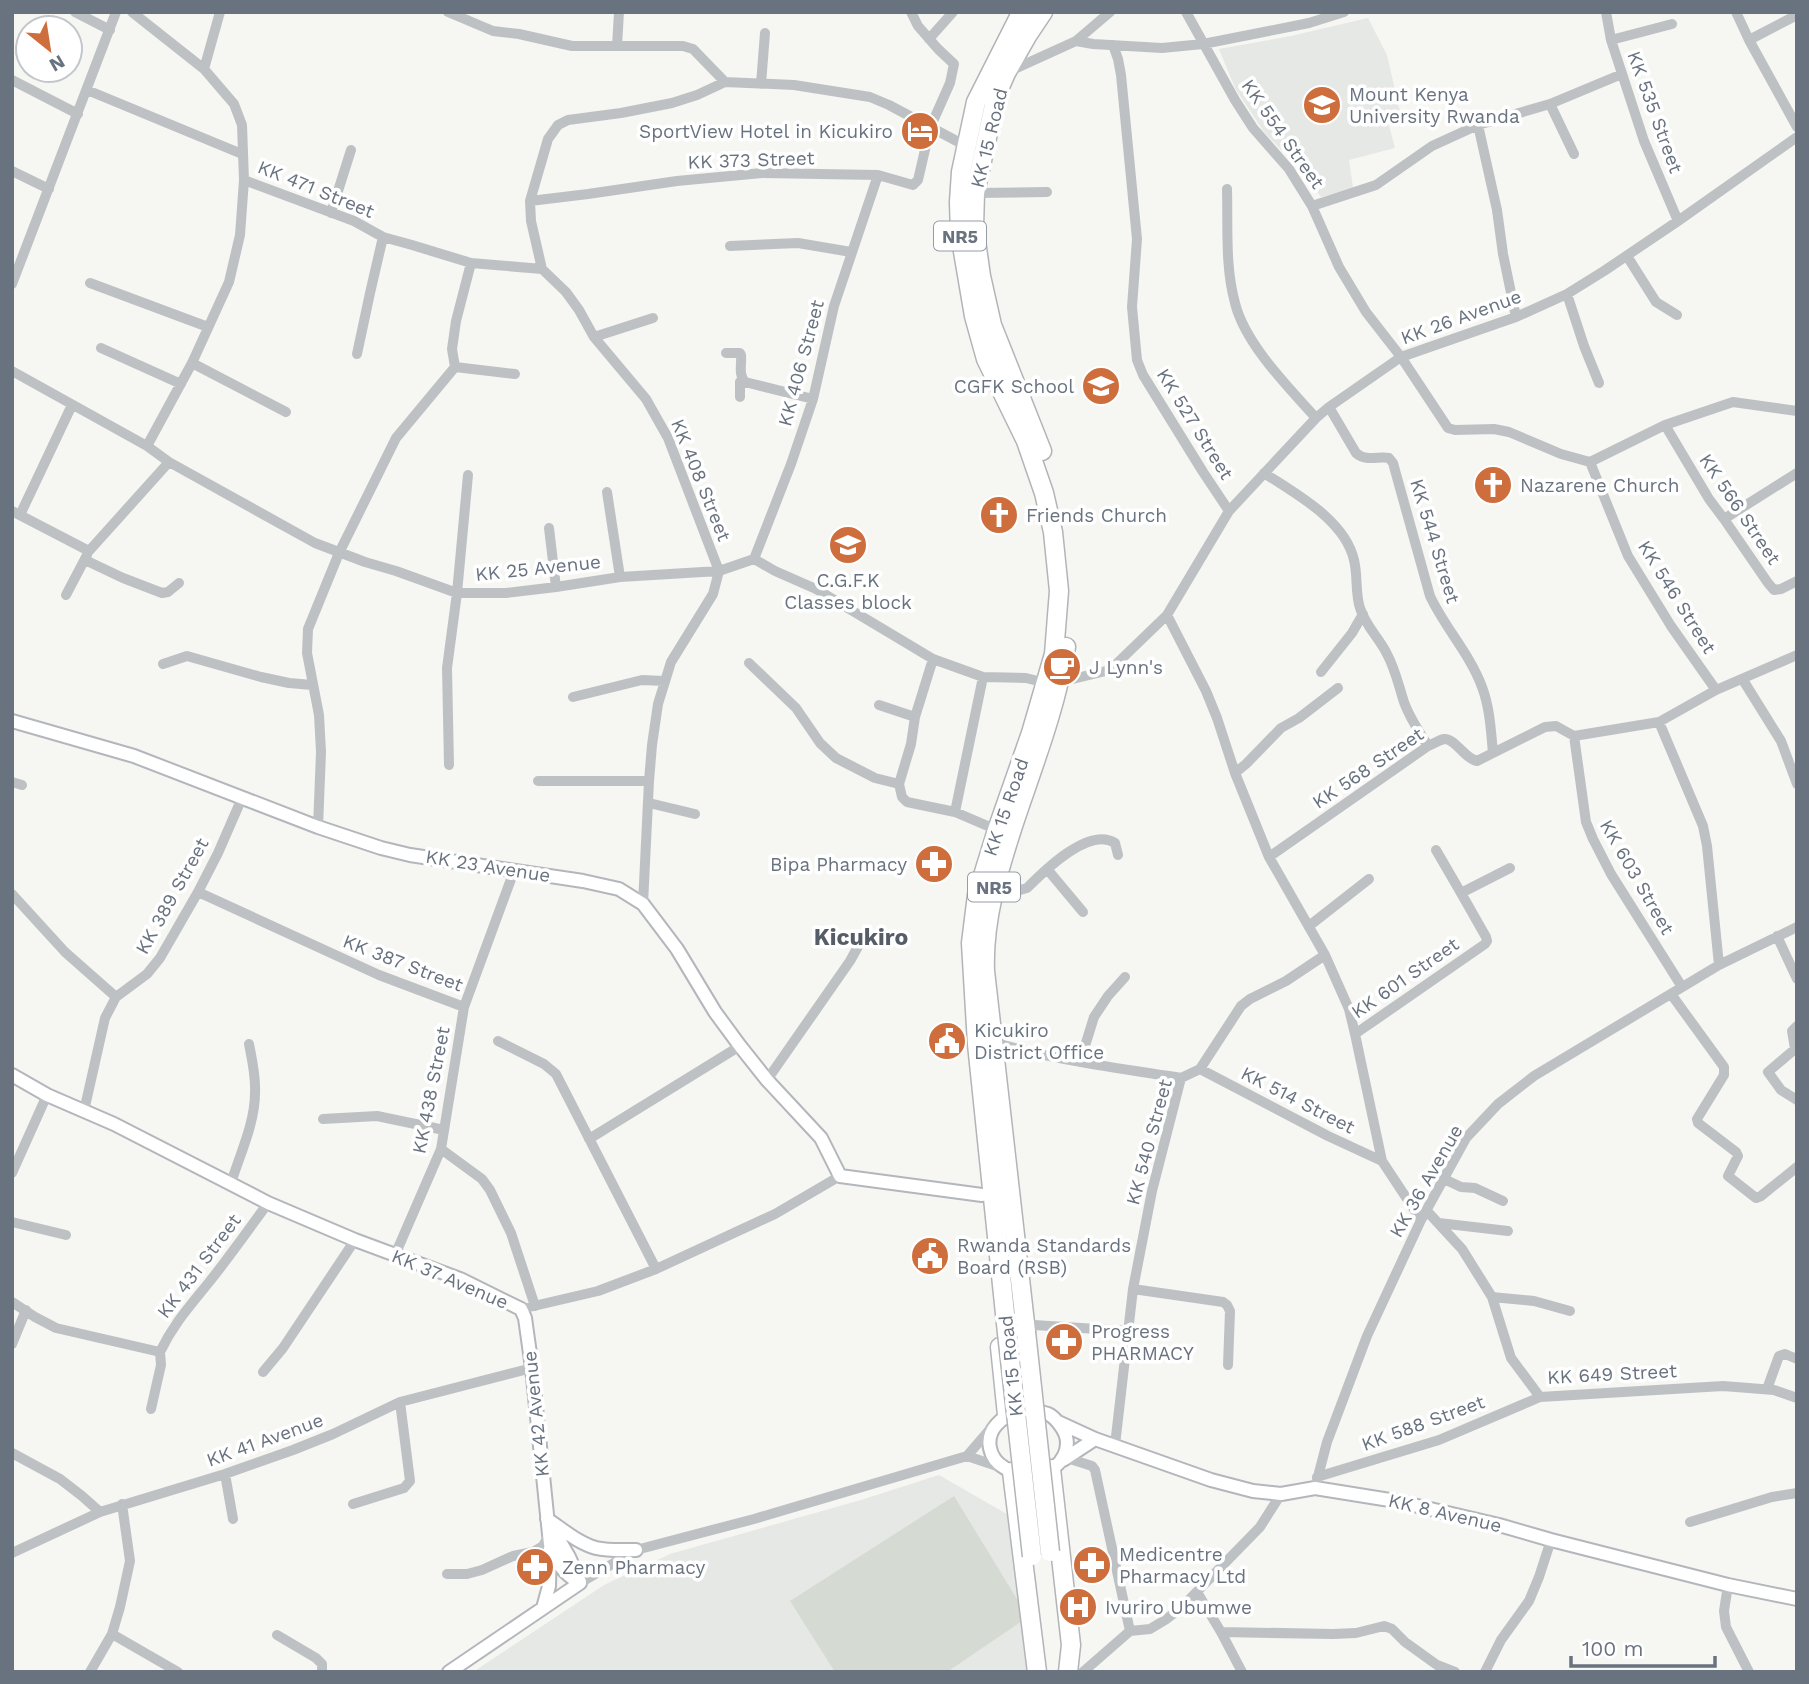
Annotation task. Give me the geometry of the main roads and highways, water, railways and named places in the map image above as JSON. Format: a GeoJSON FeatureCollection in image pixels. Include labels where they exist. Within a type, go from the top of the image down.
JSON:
{"type":"FeatureCollection","features":[{"type":"Feature","properties":{"kind":"highway","name":"KK 15 Road"},"geometry":{"type":"LineString","coordinates":[[1023,12],[976,102],[974,227],[992,325],[1054,489],[1066,543],[1070,590],[1069,628],[996,877],[985,939],[985,971],[1030,1329],[1050,1552],[1067,1672]]}},
{"type":"Feature","properties":{"kind":"highway","name":"KK 15 Road"},"geometry":{"type":"LineString","coordinates":[[1043,12],[1006,73],[975,148],[961,173],[959,202],[960,234],[974,316],[986,359],[1033,459],[1044,493],[1053,532],[1059,591],[1053,682],[1031,733],[997,830],[977,895],[971,943],[977,1044],[987,1142],[1046,1672]]}},
{"type":"Feature","properties":{"kind":"highway"},"geometry":{"type":"LineString","coordinates":[[987,1142],[979,1171],[995,1301],[1002,1419]]}},
{"type":"Feature","properties":{"kind":"highway"},"geometry":{"type":"LineString","coordinates":[[1030,1329],[1050,1417]]}},
{"type":"Feature","properties":{"kind":"highway"},"geometry":{"type":"LineString","coordinates":[[1060,1463],[1071,1645],[1067,1672]]}},
{"type":"Feature","properties":{"kind":"highway"},"geometry":{"type":"LineString","coordinates":[[1006,1469],[1037,1672]]}},
{"type":"Feature","properties":{"kind":"main road","name":"KK 23 Avenue"},"geometry":{"type":"LineString","coordinates":[[12,721],[134,756],[318,827],[381,848],[619,888],[643,904],[677,949],[715,1012],[740,1046],[767,1080],[821,1138],[840,1176],[982,1195]]}},
{"type":"Feature","properties":{"kind":"main road","name":"KK 37 Avenue"},"geometry":{"type":"LineString","coordinates":[[12,1075],[47,1095],[114,1124],[268,1203],[355,1240],[460,1279],[521,1310]]}},
{"type":"Feature","properties":{"kind":"main road","name":"KK 42 Avenue"},"geometry":{"type":"LineString","coordinates":[[521,1310],[525,1318],[532,1368],[549,1540],[560,1567],[580,1583]]}},
{"type":"Feature","properties":{"kind":"main road"},"geometry":{"type":"LineString","coordinates":[[1060,1463],[1068,1441],[1066,1432],[1050,1417],[1027,1411],[1002,1419],[990,1435],[995,1460],[1006,1469],[1041,1473],[1060,1463],[1095,1439]]}},
{"type":"Feature","properties":{"kind":"main road","name":"KK 8 Avenue"},"geometry":{"type":"LineString","coordinates":[[1050,1417],[1095,1439],[1210,1480],[1253,1491],[1281,1494],[1316,1483],[1499,1525],[1728,1585],[1797,1599]]}},
{"type":"Feature","properties":{"kind":"main road"},"geometry":{"type":"LineString","coordinates":[[547,1519],[594,1548],[636,1550]]}},
{"type":"Feature","properties":{"kind":"main road","name":"KK 42 Avenue"},"geometry":{"type":"LineString","coordinates":[[547,1519],[569,1557],[580,1583]]}},
{"type":"Feature","properties":{"kind":"main road"},"geometry":{"type":"LineString","coordinates":[[543,1608],[549,1586],[549,1540]]}},
{"type":"Feature","properties":{"kind":"main road"},"geometry":{"type":"LineString","coordinates":[[449,1672],[580,1583]]}},
{"type":"Feature","properties":{"kind":"place","name":"Mount Kenya University Rwanda"},"geometry":{"type":"Point","coordinates":[1322,105]}},
{"type":"Feature","properties":{"kind":"place","name":"SportView Hotel in Kicukiro"},"geometry":{"type":"Point","coordinates":[920,131]}},
{"type":"Feature","properties":{"kind":"place","name":"CGFK School"},"geometry":{"type":"Point","coordinates":[1101,386]}},
{"type":"Feature","properties":{"kind":"place","name":"Nazarene Church"},"geometry":{"type":"Point","coordinates":[1493,485]}},
{"type":"Feature","properties":{"kind":"place","name":"Friends Church"},"geometry":{"type":"Point","coordinates":[999,515]}},
{"type":"Feature","properties":{"kind":"place","name":"C.G.F.K Classes block"},"geometry":{"type":"Point","coordinates":[848,545]}},
{"type":"Feature","properties":{"kind":"place","name":"J Lynn's"},"geometry":{"type":"Point","coordinates":[1062,667]}},
{"type":"Feature","properties":{"kind":"place","name":"Bipa Pharmacy"},"geometry":{"type":"Point","coordinates":[934,864]}},
{"type":"Feature","properties":{"kind":"place","name":"Kicukiro District Office"},"geometry":{"type":"Point","coordinates":[947,1041]}},
{"type":"Feature","properties":{"kind":"place","name":"Rwanda Standards Board (RSB)"},"geometry":{"type":"Point","coordinates":[930,1256]}},
{"type":"Feature","properties":{"kind":"place","name":"Progress PHARMACY"},"geometry":{"type":"Point","coordinates":[1064,1342]}},
{"type":"Feature","properties":{"kind":"place","name":"Medicentre Pharmacy Ltd"},"geometry":{"type":"Point","coordinates":[1092,1565]}},
{"type":"Feature","properties":{"kind":"place","name":"Zenn Pharmacy"},"geometry":{"type":"Point","coordinates":[535,1567]}},
{"type":"Feature","properties":{"kind":"place","name":"Ivuriro Ubumwe"},"geometry":{"type":"Point","coordinates":[1078,1607]}},
{"type":"Feature","properties":{"kind":"district","name":"Kicukiro"},"geometry":{"type":"Point","coordinates":[861,937]}}]}
